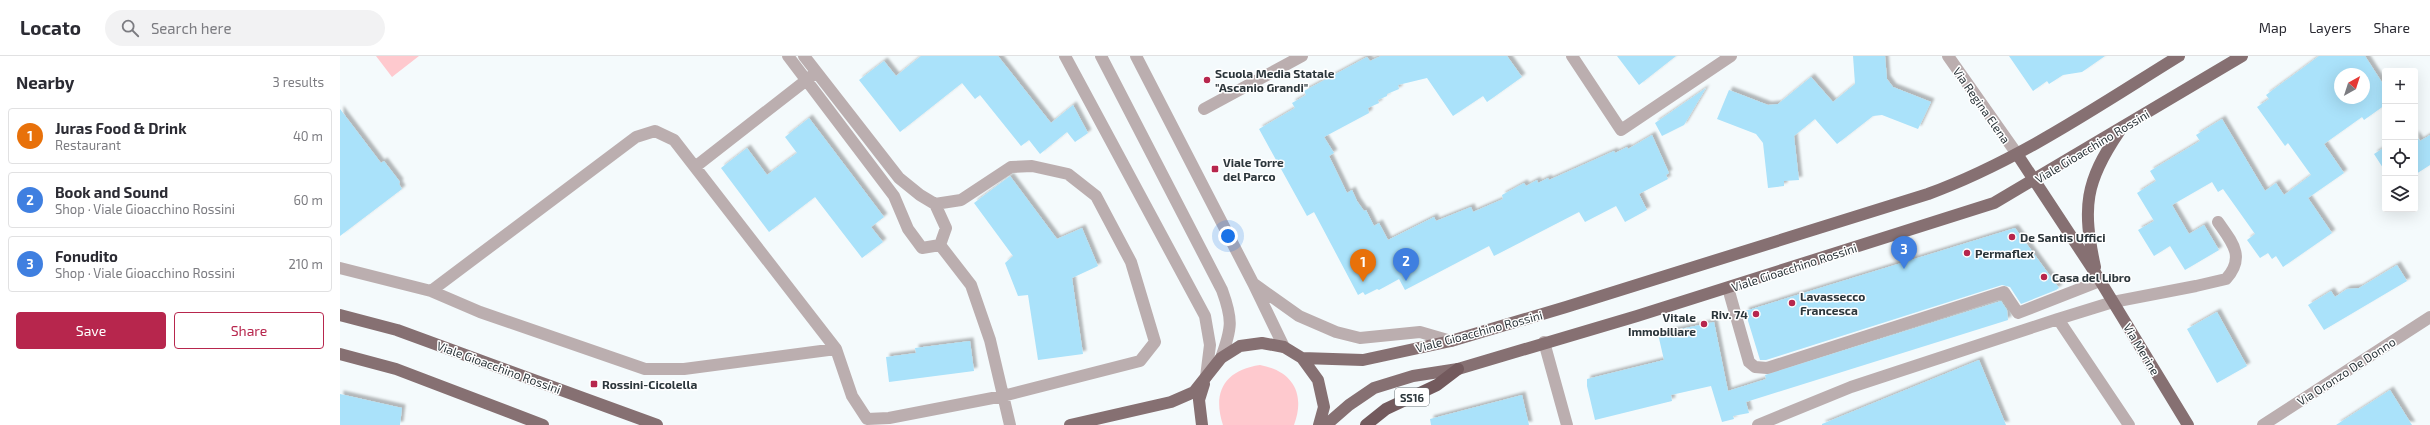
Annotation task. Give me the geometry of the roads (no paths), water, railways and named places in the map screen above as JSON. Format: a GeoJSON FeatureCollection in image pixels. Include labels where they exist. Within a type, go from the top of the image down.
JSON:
{"type":"FeatureCollection","features":[{"type":"Feature","properties":{"kind":"highway","name":"SS16"},"geometry":{"type":"LineString","coordinates":[[1366,425],[1386,409],[1437,385],[1458,369]]}},
{"type":"Feature","properties":{"kind":"main road","name":"Viale Gioacchino Rossini"},"geometry":{"type":"LineString","coordinates":[[1302,358],[1363,360],[1451,341],[1574,305],[1928,194],[1959,182],[2017,154],[2179,56]]}},
{"type":"Feature","properties":{"kind":"main road","name":"Viale Gioacchino Rossini"},"geometry":{"type":"LineString","coordinates":[[1326,425],[1349,405],[1374,388],[1413,376],[1458,369],[1728,288],[1984,207],[2035,180],[2242,56]]}},
{"type":"Feature","properties":{"kind":"main road","name":"Via Merine"},"geometry":{"type":"LineString","coordinates":[[2098,277],[2087,225],[2087,201],[2092,180],[2102,156],[2121,128]]}},
{"type":"Feature","properties":{"kind":"main road","name":"Via Merine"},"geometry":{"type":"LineString","coordinates":[[2017,154],[2098,277],[2188,425]]}},
{"type":"Feature","properties":{"kind":"main road","name":"Viale Gioacchino Rossini"},"geometry":{"type":"LineString","coordinates":[[340,315],[397,330],[657,425]]}},
{"type":"Feature","properties":{"kind":"main road","name":"Viale Gioacchino Rossini"},"geometry":{"type":"LineString","coordinates":[[1070,425],[1171,402],[1194,392],[1220,358],[1240,346],[1262,343],[1284,347],[1302,358],[1318,380],[1324,407],[1319,425]]}},
{"type":"Feature","properties":{"kind":"main road"},"geometry":{"type":"LineString","coordinates":[[340,354],[396,369],[543,425]]}},
{"type":"Feature","properties":{"kind":"main road","name":"Viale Gioacchino Rossini"},"geometry":{"type":"LineString","coordinates":[[1202,425],[1199,400],[1206,377]]}},
{"type":"Feature","properties":{"kind":"street"},"geometry":{"type":"LineString","coordinates":[[788,56],[894,196],[908,229],[922,248],[940,245]]}},
{"type":"Feature","properties":{"kind":"street"},"geometry":{"type":"LineString","coordinates":[[804,56],[899,178],[920,195],[936,204],[946,228],[940,245]]}},
{"type":"Feature","properties":{"kind":"street"},"geometry":{"type":"LineString","coordinates":[[1065,56],[1125,172],[1205,316],[1210,345],[1206,377]]}},
{"type":"Feature","properties":{"kind":"street"},"geometry":{"type":"LineString","coordinates":[[1101,56],[1222,290],[1231,313],[1229,336],[1220,358]]}},
{"type":"Feature","properties":{"kind":"street"},"geometry":{"type":"LineString","coordinates":[[1136,56],[1253,283],[1284,347]]}},
{"type":"Feature","properties":{"kind":"street"},"geometry":{"type":"LineString","coordinates":[[1204,109],[1302,56]]}},
{"type":"Feature","properties":{"kind":"street"},"geometry":{"type":"LineString","coordinates":[[1572,56],[1621,130],[1731,56]]}},
{"type":"Feature","properties":{"kind":"street","name":"Via Regina Elena"},"geometry":{"type":"LineString","coordinates":[[1948,56],[2017,154]]}},
{"type":"Feature","properties":{"kind":"street"},"geometry":{"type":"LineString","coordinates":[[695,167],[817,72]]}},
{"type":"Feature","properties":{"kind":"street"},"geometry":{"type":"LineString","coordinates":[[431,291],[636,137],[654,132],[674,140],[836,349],[852,396],[867,419],[889,418],[1003,396],[1140,361],[1155,342],[1131,262],[1096,196],[1068,174],[1032,166],[1011,167],[961,200],[936,204]]}},
{"type":"Feature","properties":{"kind":"street"},"geometry":{"type":"LineString","coordinates":[[1758,425],[1851,387],[2112,302],[2226,279],[2236,263],[2236,252],[2233,244],[2218,222]]}},
{"type":"Feature","properties":{"kind":"street"},"geometry":{"type":"LineString","coordinates":[[940,245],[971,285],[990,340],[1010,425]]}},
{"type":"Feature","properties":{"kind":"street"},"geometry":{"type":"LineString","coordinates":[[340,268],[431,291],[480,312],[645,369],[684,369],[836,349]]}},
{"type":"Feature","properties":{"kind":"street"},"geometry":{"type":"LineString","coordinates":[[1728,288],[1749,362],[1756,367],[1767,368],[2004,292],[2018,313],[2098,277]]}},
{"type":"Feature","properties":{"kind":"street"},"geometry":{"type":"LineString","coordinates":[[1253,283],[1299,316],[1336,332],[1360,338],[1420,332],[1451,341]]}},
{"type":"Feature","properties":{"kind":"street","name":"Via Oronzo De Donno"},"geometry":{"type":"LineString","coordinates":[[2263,425],[2430,317]]}},
{"type":"Feature","properties":{"kind":"street"},"geometry":{"type":"LineString","coordinates":[[2058,319],[2129,425]]}},
{"type":"Feature","properties":{"kind":"street"},"geometry":{"type":"LineString","coordinates":[[1544,342],[1567,425]]}},
{"type":"Feature","properties":{"kind":"place","name":"Scuola Media Statale \"Ascanio Grandi\""},"geometry":{"type":"Point","coordinates":[1207,80]}},
{"type":"Feature","properties":{"kind":"place","name":"Viale Torre del Parco"},"geometry":{"type":"Point","coordinates":[1215,169]}},
{"type":"Feature","properties":{"kind":"place","name":"De Santis Uffici"},"geometry":{"type":"Point","coordinates":[2012,237]}},
{"type":"Feature","properties":{"kind":"place","name":"Permaflex"},"geometry":{"type":"Point","coordinates":[1967,253]}},
{"type":"Feature","properties":{"kind":"place","name":"Fonudito"},"geometry":{"type":"Point","coordinates":[1904,269]}},
{"type":"Feature","properties":{"kind":"place","name":"Casa del Libro"},"geometry":{"type":"Point","coordinates":[2044,277]}},
{"type":"Feature","properties":{"kind":"place","name":"Book and Sound"},"geometry":{"type":"Point","coordinates":[1406,281]}},
{"type":"Feature","properties":{"kind":"place","name":"Juras Food & Drink"},"geometry":{"type":"Point","coordinates":[1363,282]}},
{"type":"Feature","properties":{"kind":"place","name":"Lavassecco Francesca"},"geometry":{"type":"Point","coordinates":[1792,303]}},
{"type":"Feature","properties":{"kind":"place","name":"Riv. 74"},"geometry":{"type":"Point","coordinates":[1756,314]}},
{"type":"Feature","properties":{"kind":"place","name":"Vitale Immobiliare"},"geometry":{"type":"Point","coordinates":[1704,324]}},
{"type":"Feature","properties":{"kind":"place","name":"Rossini-Cicolella"},"geometry":{"type":"Point","coordinates":[594,384]}}]}
